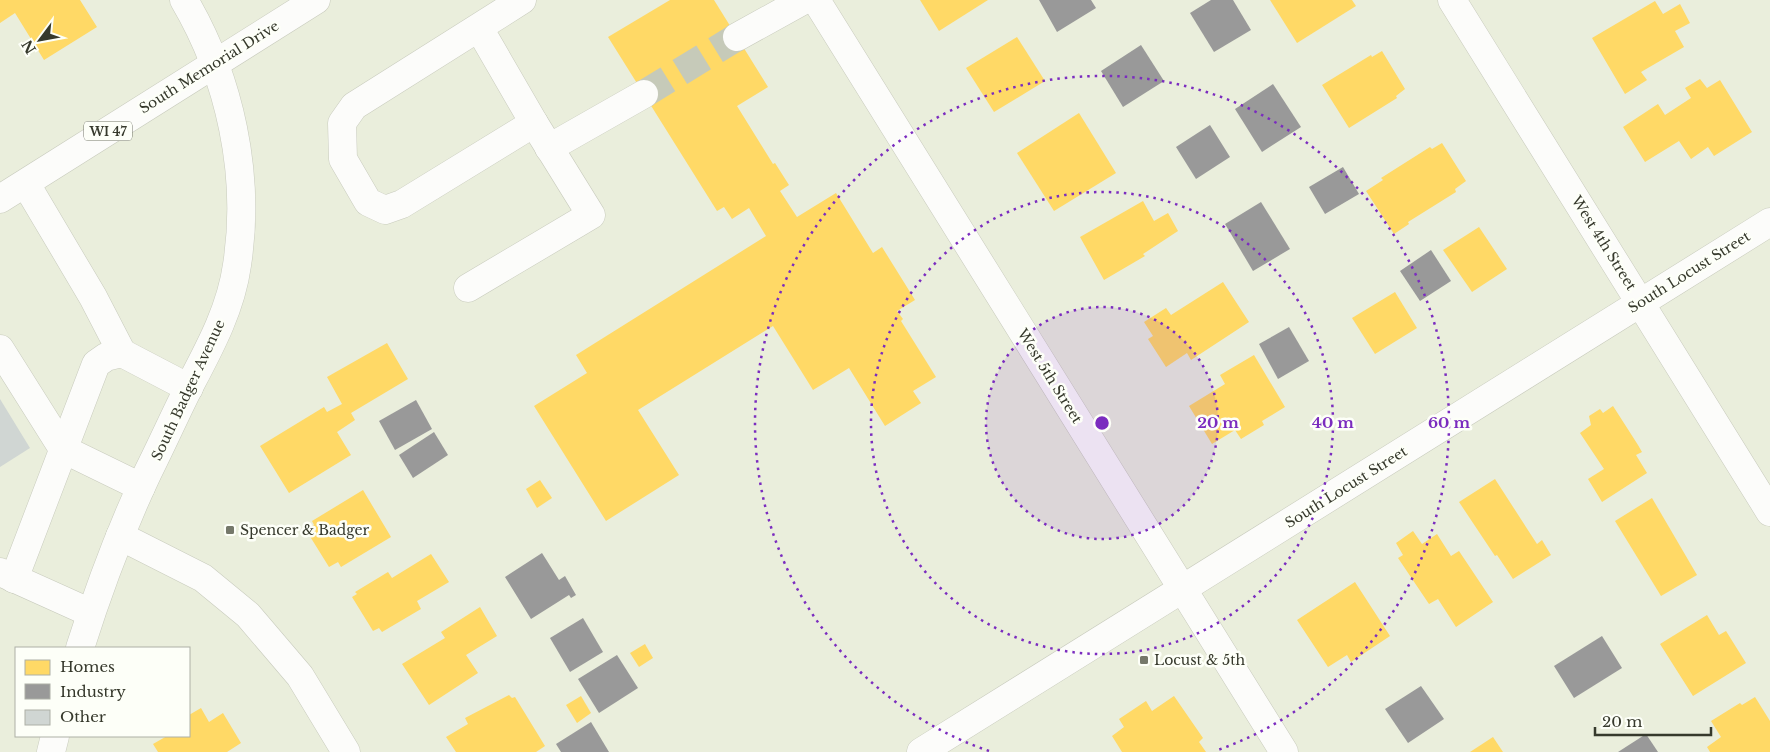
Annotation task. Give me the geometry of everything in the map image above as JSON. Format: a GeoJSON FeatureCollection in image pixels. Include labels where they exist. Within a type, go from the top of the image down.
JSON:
{"type":"FeatureCollection","features":[{"type":"Feature","properties":{"kind":"street","name":"South Badger Avenue"},"geometry":{"type":"LineString","coordinates":[[80,647],[120,536],[189,388],[209,351],[226,308],[238,257],[241,214],[240,165],[215,63],[202,32],[184,0]]}},
{"type":"Feature","properties":{"kind":"street","name":"South Memorial Drive"},"geometry":{"type":"LineString","coordinates":[[0,199],[316,0]]}},
{"type":"Feature","properties":{"kind":"street"},"geometry":{"type":"LineString","coordinates":[[522,0],[354,106],[342,123],[343,159],[368,202],[385,210],[402,204],[534,122]]}},
{"type":"Feature","properties":{"kind":"street"},"geometry":{"type":"LineString","coordinates":[[737,37],[804,0]]}},
{"type":"Feature","properties":{"kind":"street","name":"West 5th Street"},"geometry":{"type":"LineString","coordinates":[[816,0],[1284,752]]}},
{"type":"Feature","properties":{"kind":"street","name":"West 4th Street"},"geometry":{"type":"LineString","coordinates":[[1452,0],[1770,512]]}},
{"type":"Feature","properties":{"kind":"street"},"geometry":{"type":"LineString","coordinates":[[468,288],[590,215],[479,28]]}},
{"type":"Feature","properties":{"kind":"street"},"geometry":{"type":"LineString","coordinates":[[549,148],[644,94]]}},
{"type":"Feature","properties":{"kind":"street"},"geometry":{"type":"LineString","coordinates":[[26,184],[93,297],[122,353],[189,388]]}},
{"type":"Feature","properties":{"kind":"street","name":"South Locust Street"},"geometry":{"type":"LineString","coordinates":[[921,752],[1770,222]]}},
{"type":"Feature","properties":{"kind":"street"},"geometry":{"type":"LineString","coordinates":[[0,349],[63,449],[141,488]]}},
{"type":"Feature","properties":{"kind":"street"},"geometry":{"type":"LineString","coordinates":[[91,614],[7,576],[63,449],[93,369],[106,357],[122,353]]}},
{"type":"Feature","properties":{"kind":"street"},"geometry":{"type":"LineString","coordinates":[[120,536],[203,578],[248,615],[300,676],[346,752]]}},
{"type":"Feature","properties":{"kind":"street"},"geometry":{"type":"LineString","coordinates":[[51,752],[55,737]]}},
{"type":"Feature","properties":{"kind":"building: Homes"},"geometry":{"type":"Polygon","coordinates":[[[0,0],[80,0],[97,27],[44,60],[15,13],[0,23],[0,0]]]}},
{"type":"Feature","properties":{"kind":"building: Homes"},"geometry":{"type":"Polygon","coordinates":[[[670,0],[714,0],[768,87],[737,106],[773,164],[775,163],[789,185],[780,191],[797,217],[836,193],[873,253],[882,247],[915,300],[897,311],[903,319],[901,321],[936,377],[913,391],[921,403],[885,426],[849,368],[813,390],[773,326],[638,410],[679,475],[606,521],[534,406],[587,373],[576,355],[766,236],[749,208],[732,219],[724,207],[717,211],[608,37],[670,0]]]}},
{"type":"Feature","properties":{"kind":"building: Homes"},"geometry":{"type":"Polygon","coordinates":[[[920,0],[988,0],[939,31],[920,0]]]}},
{"type":"Feature","properties":{"kind":"building: Homes"},"geometry":{"type":"Polygon","coordinates":[[[1270,0],[1352,0],[1356,6],[1297,43],[1270,0]]]}},
{"type":"Feature","properties":{"kind":"building: Homes"},"geometry":{"type":"Polygon","coordinates":[[[1655,1],[1663,14],[1680,4],[1690,23],[1675,31],[1684,47],[1641,72],[1647,80],[1625,94],[1592,38],[1655,1]]]}},
{"type":"Feature","properties":{"kind":"building: Homes"},"geometry":{"type":"Polygon","coordinates":[[[1017,37],[1045,81],[994,112],[966,68],[1017,37]]]}},
{"type":"Feature","properties":{"kind":"building: Homes"},"geometry":{"type":"Polygon","coordinates":[[[1382,51],[1405,89],[1396,96],[1397,98],[1349,128],[1322,85],[1371,55],[1372,57],[1382,51]]]}},
{"type":"Feature","properties":{"kind":"building: Homes"},"geometry":{"type":"Polygon","coordinates":[[[1700,79],[1707,88],[1720,80],[1752,132],[1714,156],[1708,147],[1691,159],[1679,141],[1645,162],[1623,127],[1658,104],[1665,115],[1691,98],[1685,88],[1700,79]]]}},
{"type":"Feature","properties":{"kind":"building: Homes"},"geometry":{"type":"Polygon","coordinates":[[[1079,113],[1116,173],[1054,211],[1017,153],[1079,113]]]}},
{"type":"Feature","properties":{"kind":"building: Homes"},"geometry":{"type":"Polygon","coordinates":[[[1442,143],[1466,181],[1455,189],[1456,192],[1408,222],[1409,224],[1394,234],[1366,191],[1383,180],[1381,178],[1430,147],[1432,149],[1442,143]]]}},
{"type":"Feature","properties":{"kind":"building: Homes"},"geometry":{"type":"Polygon","coordinates":[[[1143,201],[1154,221],[1168,213],[1178,231],[1143,254],[1145,256],[1104,280],[1080,237],[1143,201]]]}},
{"type":"Feature","properties":{"kind":"building: Homes"},"geometry":{"type":"Polygon","coordinates":[[[1479,227],[1507,269],[1472,292],[1443,250],[1479,227]]]}},
{"type":"Feature","properties":{"kind":"building: Homes"},"geometry":{"type":"Polygon","coordinates":[[[1223,282],[1249,322],[1191,360],[1187,353],[1166,367],[1148,339],[1153,336],[1144,322],[1166,308],[1171,315],[1223,282]]]}},
{"type":"Feature","properties":{"kind":"building: Homes"},"geometry":{"type":"Polygon","coordinates":[[[1395,292],[1417,328],[1375,354],[1352,318],[1395,292]]]}},
{"type":"Feature","properties":{"kind":"building: Homes"},"geometry":{"type":"Polygon","coordinates":[[[387,343],[408,379],[351,413],[355,420],[337,432],[351,455],[289,493],[260,446],[324,407],[327,412],[342,404],[327,377],[387,343]]]}},
{"type":"Feature","properties":{"kind":"building: Homes"},"geometry":{"type":"Polygon","coordinates":[[[1254,355],[1285,407],[1262,421],[1264,425],[1241,439],[1235,430],[1212,444],[1189,406],[1225,384],[1220,375],[1254,355]]]}},
{"type":"Feature","properties":{"kind":"building: Homes"},"geometry":{"type":"Polygon","coordinates":[[[1613,406],[1642,452],[1636,455],[1647,473],[1602,502],[1588,479],[1604,469],[1580,433],[1591,425],[1589,416],[1600,409],[1603,413],[1613,406]]]}},
{"type":"Feature","properties":{"kind":"building: Homes"},"geometry":{"type":"Polygon","coordinates":[[[1495,479],[1537,544],[1542,540],[1551,555],[1513,579],[1497,555],[1495,556],[1459,502],[1495,479]]]}},
{"type":"Feature","properties":{"kind":"building: Homes"},"geometry":{"type":"Polygon","coordinates":[[[540,480],[552,498],[537,508],[526,489],[540,480]]]}},
{"type":"Feature","properties":{"kind":"building: Homes"},"geometry":{"type":"Polygon","coordinates":[[[363,490],[391,537],[341,567],[338,562],[329,567],[306,530],[314,525],[312,521],[363,490]]]}},
{"type":"Feature","properties":{"kind":"building: Homes"},"geometry":{"type":"Polygon","coordinates":[[[1652,498],[1697,575],[1661,596],[1615,521],[1652,498]]]}},
{"type":"Feature","properties":{"kind":"building: Homes"},"geometry":{"type":"Polygon","coordinates":[[[1413,531],[1422,544],[1437,534],[1451,556],[1459,551],[1493,602],[1456,627],[1438,599],[1429,604],[1398,558],[1403,555],[1396,543],[1413,531]]]}},
{"type":"Feature","properties":{"kind":"building: Homes"},"geometry":{"type":"Polygon","coordinates":[[[431,554],[449,582],[417,601],[421,609],[382,632],[379,628],[373,631],[352,597],[357,594],[355,592],[388,572],[392,578],[431,554]]]}},
{"type":"Feature","properties":{"kind":"building: Homes"},"geometry":{"type":"Polygon","coordinates":[[[1355,582],[1390,636],[1351,662],[1347,655],[1328,667],[1297,620],[1355,582]]]}},
{"type":"Feature","properties":{"kind":"building: Homes"},"geometry":{"type":"Polygon","coordinates":[[[480,607],[497,636],[466,655],[478,673],[429,705],[402,664],[445,638],[441,632],[480,607]]]}},
{"type":"Feature","properties":{"kind":"building: Homes"},"geometry":{"type":"Polygon","coordinates":[[[1707,615],[1719,635],[1726,631],[1746,663],[1693,696],[1660,644],[1707,615]]]}},
{"type":"Feature","properties":{"kind":"building: Homes"},"geometry":{"type":"Polygon","coordinates":[[[645,644],[653,658],[639,667],[630,653],[645,644]]]}},
{"type":"Feature","properties":{"kind":"building: Homes"},"geometry":{"type":"Polygon","coordinates":[[[509,695],[512,698],[515,697],[545,746],[536,752],[456,752],[446,737],[468,724],[465,718],[509,695]]]}},
{"type":"Feature","properties":{"kind":"building: Homes"},"geometry":{"type":"Polygon","coordinates":[[[581,696],[591,713],[577,723],[566,705],[581,696]]]}},
{"type":"Feature","properties":{"kind":"building: Homes"},"geometry":{"type":"Polygon","coordinates":[[[1174,696],[1203,738],[1199,742],[1206,752],[1122,752],[1112,736],[1124,727],[1119,719],[1146,701],[1152,711],[1174,696]]]}},
{"type":"Feature","properties":{"kind":"building: Homes"},"geometry":{"type":"Polygon","coordinates":[[[1755,697],[1770,721],[1770,752],[1710,752],[1707,747],[1721,737],[1711,721],[1740,703],[1742,705],[1755,697]]]}},
{"type":"Feature","properties":{"kind":"building: Homes"},"geometry":{"type":"Polygon","coordinates":[[[201,708],[209,722],[223,713],[241,743],[227,752],[158,752],[153,744],[165,737],[190,737],[190,714],[201,708]]]}},
{"type":"Feature","properties":{"kind":"building: Homes"},"geometry":{"type":"Polygon","coordinates":[[[1493,737],[1503,752],[1470,752],[1493,737]]]}},
{"type":"Feature","properties":{"kind":"building: Industry"},"geometry":{"type":"Polygon","coordinates":[[[1039,0],[1091,0],[1096,8],[1057,32],[1039,0]]]}},
{"type":"Feature","properties":{"kind":"building: Industry"},"geometry":{"type":"Polygon","coordinates":[[[1211,0],[1233,0],[1251,30],[1214,52],[1190,13],[1211,0]]]}},
{"type":"Feature","properties":{"kind":"building: Industry"},"geometry":{"type":"Polygon","coordinates":[[[1141,45],[1164,81],[1123,107],[1101,71],[1141,45]]]}},
{"type":"Feature","properties":{"kind":"building: Industry"},"geometry":{"type":"Polygon","coordinates":[[[1273,84],[1301,127],[1262,152],[1235,109],[1273,84]]]}},
{"type":"Feature","properties":{"kind":"building: Industry"},"geometry":{"type":"Polygon","coordinates":[[[1210,125],[1230,157],[1196,179],[1176,147],[1210,125]]]}},
{"type":"Feature","properties":{"kind":"building: Industry"},"geometry":{"type":"Polygon","coordinates":[[[1343,167],[1359,194],[1325,214],[1309,187],[1343,167]]]}},
{"type":"Feature","properties":{"kind":"building: Industry"},"geometry":{"type":"Polygon","coordinates":[[[1261,202],[1290,249],[1253,271],[1225,224],[1261,202]]]}},
{"type":"Feature","properties":{"kind":"building: Industry"},"geometry":{"type":"Polygon","coordinates":[[[1431,250],[1451,281],[1420,301],[1400,271],[1431,250]]]}},
{"type":"Feature","properties":{"kind":"building: Industry"},"geometry":{"type":"Polygon","coordinates":[[[1289,327],[1309,361],[1278,379],[1259,344],[1289,327]]]}},
{"type":"Feature","properties":{"kind":"building: Industry"},"geometry":{"type":"Polygon","coordinates":[[[416,400],[432,429],[395,450],[379,421],[416,400]]]}},
{"type":"Feature","properties":{"kind":"building: Industry"},"geometry":{"type":"Polygon","coordinates":[[[434,432],[448,455],[413,478],[399,455],[434,432]]]}},
{"type":"Feature","properties":{"kind":"building: Industry"},"geometry":{"type":"Polygon","coordinates":[[[542,553],[559,580],[565,576],[576,595],[571,598],[569,595],[531,619],[505,577],[542,553]]]}},
{"type":"Feature","properties":{"kind":"building: Industry"},"geometry":{"type":"Polygon","coordinates":[[[583,618],[603,652],[570,672],[550,638],[583,618]]]}},
{"type":"Feature","properties":{"kind":"building: Industry"},"geometry":{"type":"Polygon","coordinates":[[[1602,636],[1622,668],[1574,698],[1554,666],[1602,636]]]}},
{"type":"Feature","properties":{"kind":"building: Industry"},"geometry":{"type":"Polygon","coordinates":[[[617,655],[638,688],[599,713],[578,679],[617,655]]]}},
{"type":"Feature","properties":{"kind":"building: Industry"},"geometry":{"type":"Polygon","coordinates":[[[1421,686],[1444,719],[1408,743],[1385,709],[1421,686]]]}},
{"type":"Feature","properties":{"kind":"building: Industry"},"geometry":{"type":"Polygon","coordinates":[[[591,722],[609,752],[561,752],[556,744],[591,722]]]}},
{"type":"Feature","properties":{"kind":"building: Industry"},"geometry":{"type":"Polygon","coordinates":[[[1646,734],[1658,752],[1618,752],[1646,734]]]}},
{"type":"Feature","properties":{"kind":"building: Other"},"geometry":{"type":"Polygon","coordinates":[[[0,399],[30,448],[0,467],[0,399]]]}},
{"type":"Feature","properties":{"kind":"tunnel"},"geometry":{"type":"LineString","coordinates":[[644,94],[737,37]]}},
{"type":"Feature","properties":{"kind":"place","name":"Spencer & Badger"},"geometry":{"type":"Point","coordinates":[230,530]}},
{"type":"Feature","properties":{"kind":"place","name":"Locust & 5th"},"geometry":{"type":"Point","coordinates":[1144,660]}}]}
